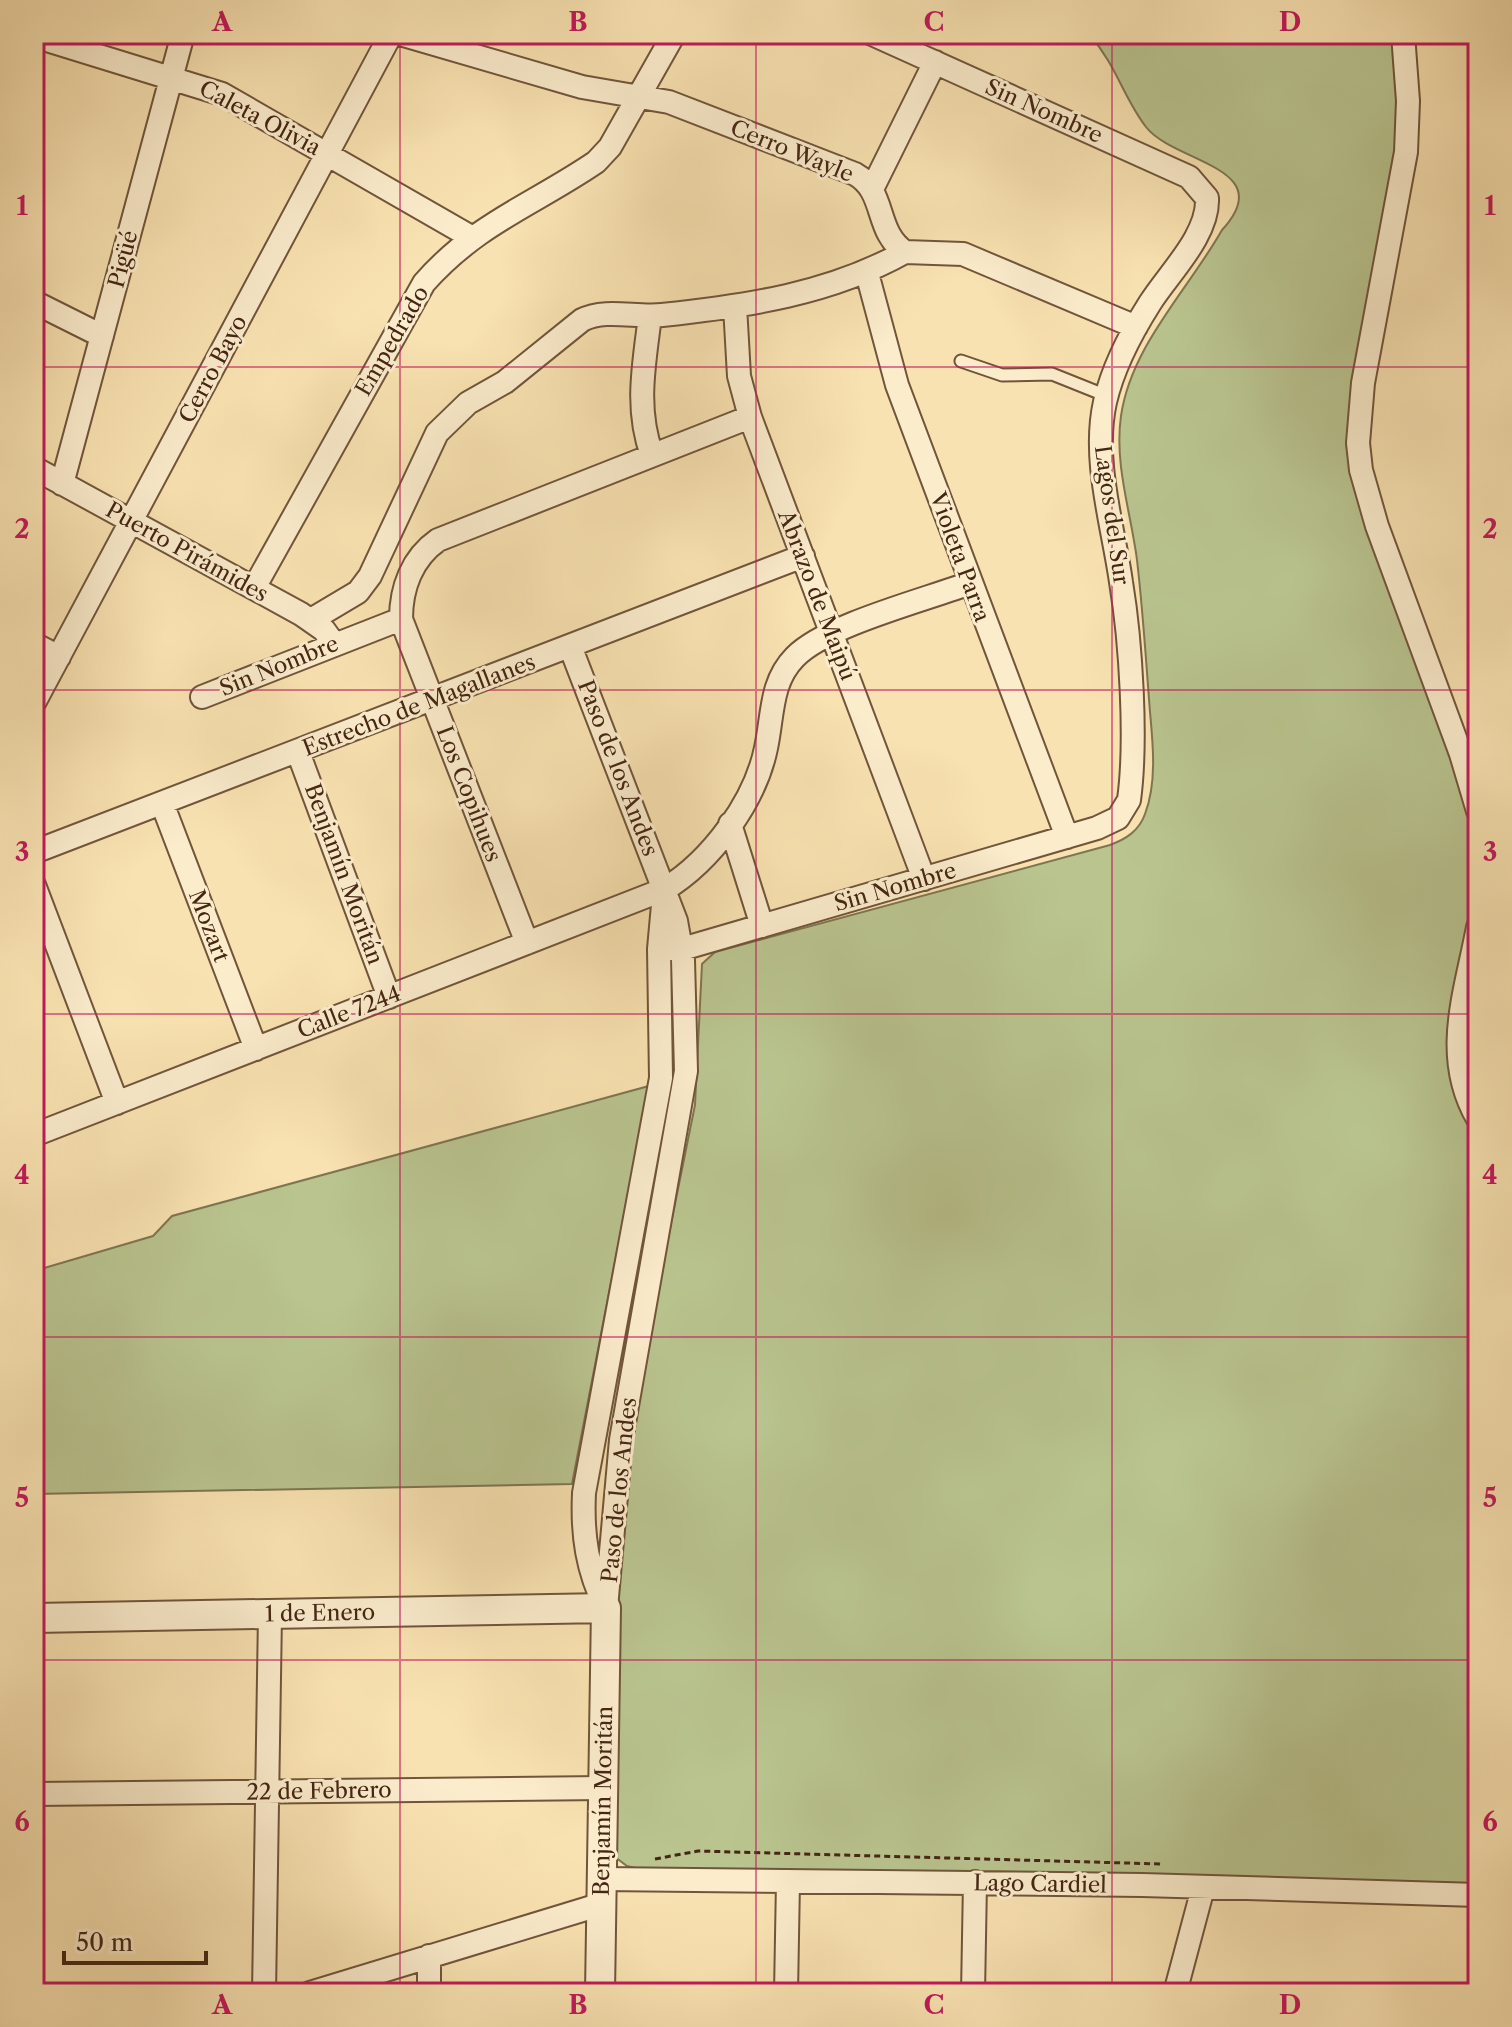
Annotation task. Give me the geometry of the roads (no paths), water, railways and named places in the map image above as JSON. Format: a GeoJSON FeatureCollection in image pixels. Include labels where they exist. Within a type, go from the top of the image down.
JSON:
{"type":"FeatureCollection","features":[{"type":"Feature","properties":{"kind":"street","name":"Pigüé"},"geometry":{"type":"LineString","coordinates":[[62,484],[183,34]]}},
{"type":"Feature","properties":{"kind":"street","name":"Cerro Bayo"},"geometry":{"type":"LineString","coordinates":[[34,703],[391,34]]}},
{"type":"Feature","properties":{"kind":"street","name":"Cerro Wayle"},"geometry":{"type":"LineString","coordinates":[[400,34],[582,87],[669,102],[855,174],[873,187],[887,235],[905,252]]}},
{"type":"Feature","properties":{"kind":"street","name":"Empedrado"},"geometry":{"type":"LineString","coordinates":[[254,588],[412,302],[441,264],[471,237],[596,162],[610,147],[674,34]]}},
{"type":"Feature","properties":{"kind":"street","name":"Sin Nombre"},"geometry":{"type":"LineString","coordinates":[[872,34],[1189,177],[1207,198]]}},
{"type":"Feature","properties":{"kind":"street"},"geometry":{"type":"LineString","coordinates":[[1403,34],[1408,101],[1406,152],[1363,383],[1358,443],[1361,470],[1377,526],[1461,754],[1478,811]]}},
{"type":"Feature","properties":{"kind":"street","name":"Caleta Olivia"},"geometry":{"type":"LineString","coordinates":[[35,38],[172,76],[222,94],[471,237]]}},
{"type":"Feature","properties":{"kind":"street"},"geometry":{"type":"LineString","coordinates":[[873,187],[935,62]]}},
{"type":"Feature","properties":{"kind":"street","name":"Lagos del Sur"},"geometry":{"type":"LineString","coordinates":[[1125,810],[1130,789],[1129,657],[1122,585],[1101,457],[1107,396],[1136,327],[1200,228],[1207,198]]}},
{"type":"Feature","properties":{"kind":"street"},"geometry":{"type":"LineString","coordinates":[[311,620],[358,592],[370,576],[437,433],[449,418],[505,382],[593,315],[650,316],[793,296],[867,273],[905,252],[963,254],[1136,327]]}},
{"type":"Feature","properties":{"kind":"street","name":"Violeta Parra"},"geometry":{"type":"LineString","coordinates":[[867,273],[897,385],[1067,837]]}},
{"type":"Feature","properties":{"kind":"street"},"geometry":{"type":"LineString","coordinates":[[34,302],[102,336]]}},
{"type":"Feature","properties":{"kind":"street","name":"Abrazo de Maipú"},"geometry":{"type":"LineString","coordinates":[[735,306],[739,376],[750,417],[924,879]]}},
{"type":"Feature","properties":{"kind":"street"},"geometry":{"type":"LineString","coordinates":[[650,316],[641,410],[642,428],[652,455]]}},
{"type":"Feature","properties":{"kind":"street"},"geometry":{"type":"LineString","coordinates":[[401,609],[416,561],[425,549],[438,540],[750,417]]}},
{"type":"Feature","properties":{"kind":"street","name":"Puerto Pirámides"},"geometry":{"type":"LineString","coordinates":[[34,468],[311,620],[324,630],[334,644]]}},
{"type":"Feature","properties":{"kind":"street","name":"Estrecho de Magallanes"},"geometry":{"type":"LineString","coordinates":[[34,852],[803,556]]}},
{"type":"Feature","properties":{"kind":"street"},"geometry":{"type":"LineString","coordinates":[[665,889],[695,866],[730,824],[759,773],[774,698],[784,671],[807,647],[832,634],[970,583]]}},
{"type":"Feature","properties":{"kind":"street","name":"Sin Nombre"},"geometry":{"type":"LineString","coordinates":[[202,697],[334,644],[401,609]]}},
{"type":"Feature","properties":{"kind":"street","name":"Los Copihues"},"geometry":{"type":"LineString","coordinates":[[401,609],[432,699],[527,943]]}},
{"type":"Feature","properties":{"kind":"street"},"geometry":{"type":"LineString","coordinates":[[34,644],[59,657]]}},
{"type":"Feature","properties":{"kind":"street","name":"Paso de los Andes"},"geometry":{"type":"LineString","coordinates":[[570,646],[665,889],[682,949],[686,1071],[622,1429],[606,1608]]}},
{"type":"Feature","properties":{"kind":"street","name":"Benjamín Moritán"},"geometry":{"type":"LineString","coordinates":[[298,752],[389,997]]}},
{"type":"Feature","properties":{"kind":"street","name":"Mozart"},"geometry":{"type":"LineString","coordinates":[[162,803],[256,1049]]}},
{"type":"Feature","properties":{"kind":"street","name":"Sin Nombre"},"geometry":{"type":"LineString","coordinates":[[659,949],[682,949],[1067,837],[1109,824],[1125,810]]}},
{"type":"Feature","properties":{"kind":"street"},"geometry":{"type":"LineString","coordinates":[[730,824],[762,926]]}},
{"type":"Feature","properties":{"kind":"street"},"geometry":{"type":"LineString","coordinates":[[34,885],[117,1103]]}},
{"type":"Feature","properties":{"kind":"street","name":"Paso de los Andes"},"geometry":{"type":"LineString","coordinates":[[606,1608],[589,1569],[584,1531],[584,1493],[658,1103],[662,1052],[659,949],[665,889]]}},
{"type":"Feature","properties":{"kind":"street","name":"Calle 7244"},"geometry":{"type":"LineString","coordinates":[[34,1135],[665,889]]}},
{"type":"Feature","properties":{"kind":"street"},"geometry":{"type":"LineString","coordinates":[[1478,927],[1458,1025],[1463,1083],[1478,1119]]}},
{"type":"Feature","properties":{"kind":"street","name":"Benjamín Moritán"},"geometry":{"type":"LineString","coordinates":[[600,1993],[606,1608]]}},
{"type":"Feature","properties":{"kind":"street","name":"1 de Enero"},"geometry":{"type":"LineString","coordinates":[[34,1618],[606,1608]]}},
{"type":"Feature","properties":{"kind":"street"},"geometry":{"type":"LineString","coordinates":[[264,1993],[270,1614]]}},
{"type":"Feature","properties":{"kind":"street","name":"22 de Febrero"},"geometry":{"type":"LineString","coordinates":[[34,1794],[604,1788]]}},
{"type":"Feature","properties":{"kind":"street"},"geometry":{"type":"LineString","coordinates":[[786,1993],[788,1881]]}},
{"type":"Feature","properties":{"kind":"street","name":"Lago Cardiel"},"geometry":{"type":"LineString","coordinates":[[310,1993],[429,1956],[602,1891],[788,1881],[975,1882],[1478,1895]]}},
{"type":"Feature","properties":{"kind":"street"},"geometry":{"type":"LineString","coordinates":[[973,1993],[975,1882]]}},
{"type":"Feature","properties":{"kind":"street"},"geometry":{"type":"LineString","coordinates":[[1175,1993],[1203,1888]]}},
{"type":"Feature","properties":{"kind":"street"},"geometry":{"type":"LineString","coordinates":[[429,1956],[429,1993]]}},
{"type":"Feature","properties":{"kind":"lane"},"geometry":{"type":"LineString","coordinates":[[961,361],[1002,375],[1052,374],[1107,396]]}}]}
